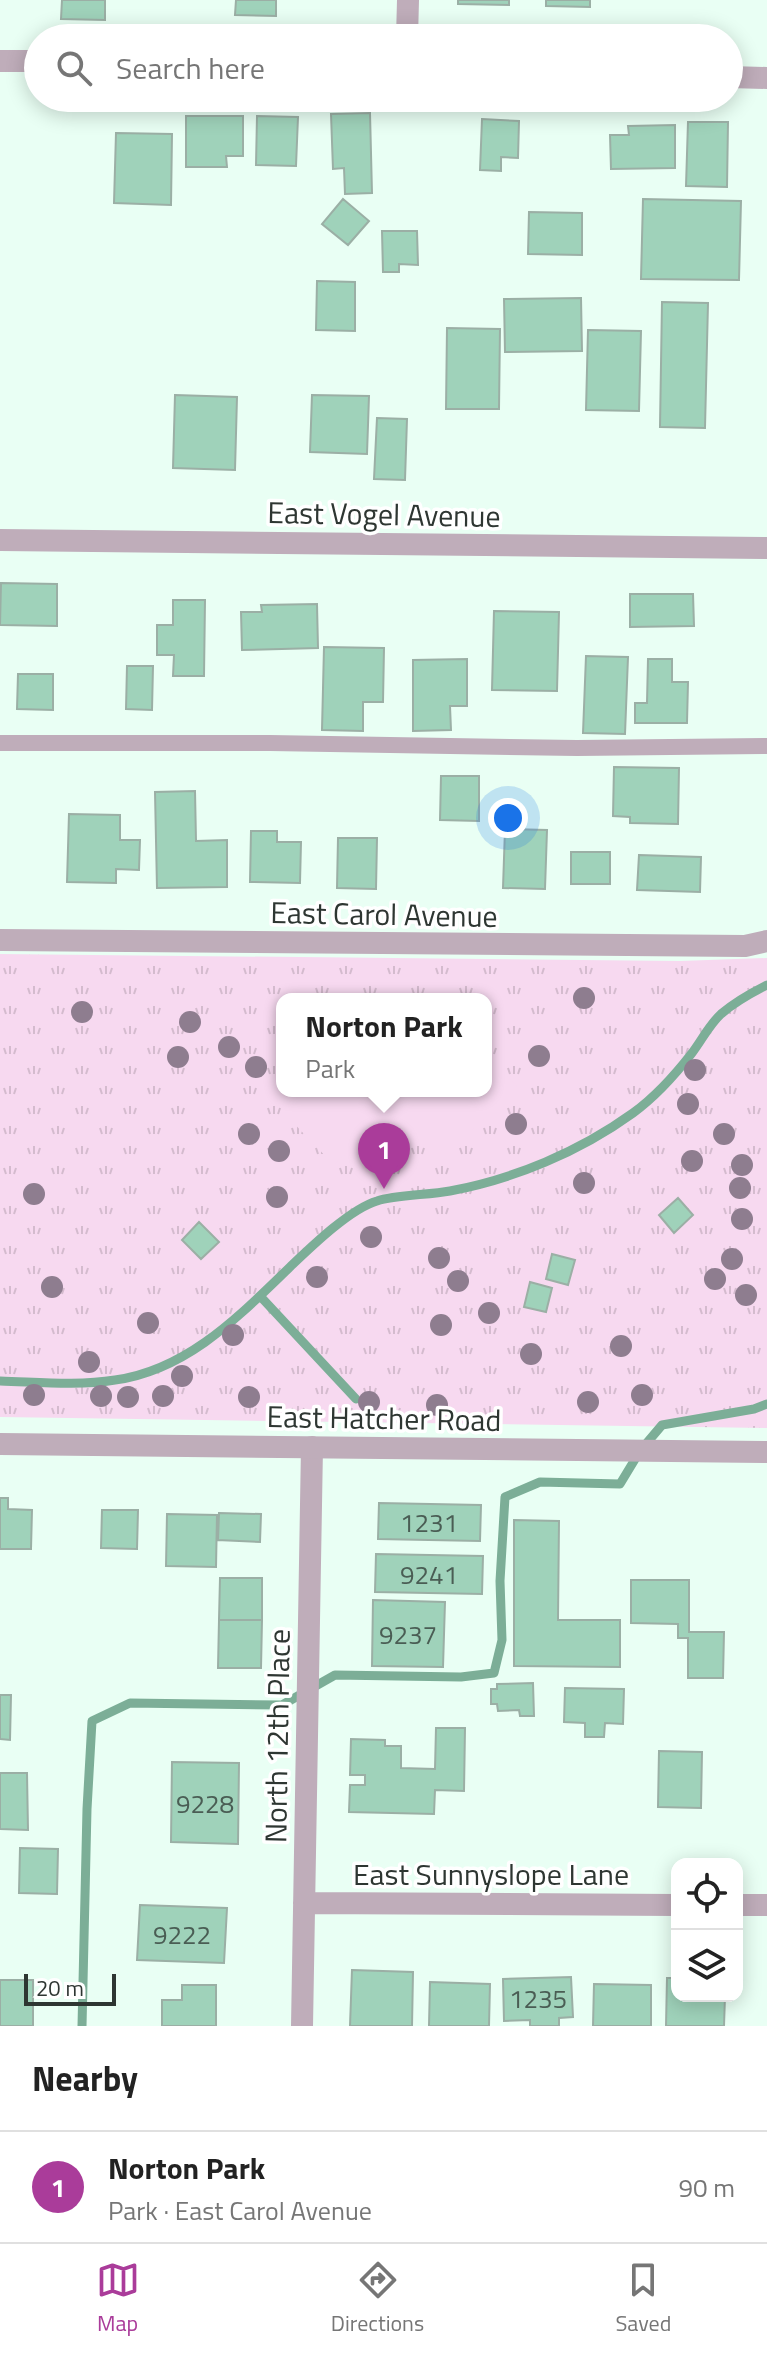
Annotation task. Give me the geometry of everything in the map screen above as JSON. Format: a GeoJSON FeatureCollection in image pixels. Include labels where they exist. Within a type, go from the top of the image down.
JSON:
{"type":"FeatureCollection","features":[{"type":"Feature","properties":{"kind":"street"},"geometry":{"type":"LineString","coordinates":[[407,24],[408,0]]}},
{"type":"Feature","properties":{"kind":"street"},"geometry":{"type":"LineString","coordinates":[[0,61],[24,61]]}},
{"type":"Feature","properties":{"kind":"street"},"geometry":{"type":"LineString","coordinates":[[743,77],[767,78]]}},
{"type":"Feature","properties":{"kind":"street","name":"East Vogel Avenue"},"geometry":{"type":"LineString","coordinates":[[0,540],[767,548]]}},
{"type":"Feature","properties":{"kind":"street","name":"East Carol Avenue"},"geometry":{"type":"LineString","coordinates":[[0,940],[745,946],[767,941]]}},
{"type":"Feature","properties":{"kind":"street","name":"East Hatcher Road"},"geometry":{"type":"LineString","coordinates":[[0,1444],[767,1452]]}},
{"type":"Feature","properties":{"kind":"street","name":"North 12th Place"},"geometry":{"type":"LineString","coordinates":[[302,2026],[312,1447]]}},
{"type":"Feature","properties":{"kind":"street","name":"East Sunnyslope Lane"},"geometry":{"type":"LineString","coordinates":[[304,1903],[671,1905]]}},
{"type":"Feature","properties":{"kind":"street"},"geometry":{"type":"LineString","coordinates":[[743,1905],[767,1905]]}},
{"type":"Feature","properties":{"kind":"lane"},"geometry":{"type":"LineString","coordinates":[[0,743],[577,748],[767,746]]}},
{"type":"Feature","properties":{"kind":"green space"},"geometry":{"type":"Polygon","coordinates":[[[0,954],[680,961],[767,958],[767,1428],[0,1417],[0,954]]]}},
{"type":"Feature","properties":{"kind":"green space"},"geometry":{"type":"Polygon","coordinates":[[[492,1060],[517,1086],[446,1156],[405,1113],[422,1097],[492,1097],[492,1060]]]}},
{"type":"Feature","properties":{"kind":"green space"},"geometry":{"type":"Polygon","coordinates":[[[294,1097],[405,1097],[334,1165],[281,1110],[294,1097]]]}},
{"type":"Feature","properties":{"kind":"building"},"geometry":{"type":"Polygon","coordinates":[[[62,0],[105,0],[105,20],[61,19],[62,0]]]}},
{"type":"Feature","properties":{"kind":"building"},"geometry":{"type":"Polygon","coordinates":[[[236,0],[276,0],[276,16],[235,15],[236,0]]]}},
{"type":"Feature","properties":{"kind":"building"},"geometry":{"type":"Polygon","coordinates":[[[458,0],[509,0],[509,5],[458,4],[458,0]]]}},
{"type":"Feature","properties":{"kind":"building"},"geometry":{"type":"Polygon","coordinates":[[[546,0],[590,0],[590,7],[546,6],[546,0]]]}},
{"type":"Feature","properties":{"kind":"building"},"geometry":{"type":"Polygon","coordinates":[[[370,113],[372,193],[345,194],[344,168],[333,169],[331,114],[370,113]]]}},
{"type":"Feature","properties":{"kind":"building"},"geometry":{"type":"Polygon","coordinates":[[[186,116],[243,116],[243,156],[226,156],[227,167],[186,167],[186,116]]]}},
{"type":"Feature","properties":{"kind":"building"},"geometry":{"type":"Polygon","coordinates":[[[257,116],[298,117],[296,166],[256,165],[257,116]]]}},
{"type":"Feature","properties":{"kind":"building"},"geometry":{"type":"Polygon","coordinates":[[[482,119],[519,121],[518,158],[501,157],[501,171],[480,170],[482,119]]]}},
{"type":"Feature","properties":{"kind":"building"},"geometry":{"type":"Polygon","coordinates":[[[688,122],[728,122],[727,187],[686,186],[688,122]]]}},
{"type":"Feature","properties":{"kind":"building"},"geometry":{"type":"Polygon","coordinates":[[[675,125],[675,168],[611,169],[610,135],[629,135],[628,126],[675,125]]]}},
{"type":"Feature","properties":{"kind":"building"},"geometry":{"type":"Polygon","coordinates":[[[116,133],[172,134],[171,205],[114,203],[116,133]]]}},
{"type":"Feature","properties":{"kind":"building"},"geometry":{"type":"Polygon","coordinates":[[[343,199],[369,221],[348,245],[322,224],[343,199]]]}},
{"type":"Feature","properties":{"kind":"building"},"geometry":{"type":"Polygon","coordinates":[[[643,199],[741,201],[739,280],[641,279],[643,199]]]}},
{"type":"Feature","properties":{"kind":"building"},"geometry":{"type":"Polygon","coordinates":[[[529,212],[582,213],[582,255],[528,254],[529,212]]]}},
{"type":"Feature","properties":{"kind":"building"},"geometry":{"type":"Polygon","coordinates":[[[382,231],[417,231],[418,265],[399,264],[399,272],[383,272],[382,231]]]}},
{"type":"Feature","properties":{"kind":"building"},"geometry":{"type":"Polygon","coordinates":[[[317,281],[355,282],[355,331],[316,330],[317,281]]]}},
{"type":"Feature","properties":{"kind":"building"},"geometry":{"type":"Polygon","coordinates":[[[581,298],[582,351],[505,352],[504,299],[581,298]]]}},
{"type":"Feature","properties":{"kind":"building"},"geometry":{"type":"Polygon","coordinates":[[[662,302],[708,303],[705,428],[660,427],[662,302]]]}},
{"type":"Feature","properties":{"kind":"building"},"geometry":{"type":"Polygon","coordinates":[[[447,328],[500,329],[499,409],[446,409],[447,328]]]}},
{"type":"Feature","properties":{"kind":"building"},"geometry":{"type":"Polygon","coordinates":[[[588,330],[641,331],[639,411],[586,410],[588,330]]]}},
{"type":"Feature","properties":{"kind":"building"},"geometry":{"type":"Polygon","coordinates":[[[175,395],[237,397],[235,470],[173,468],[175,395]]]}},
{"type":"Feature","properties":{"kind":"building"},"geometry":{"type":"Polygon","coordinates":[[[312,395],[369,396],[367,454],[310,452],[312,395]]]}},
{"type":"Feature","properties":{"kind":"building"},"geometry":{"type":"Polygon","coordinates":[[[377,418],[407,419],[405,480],[374,479],[377,418]]]}},
{"type":"Feature","properties":{"kind":"building"},"geometry":{"type":"Polygon","coordinates":[[[1,583],[57,584],[57,626],[0,625],[1,583]]]}},
{"type":"Feature","properties":{"kind":"building"},"geometry":{"type":"Polygon","coordinates":[[[630,594],[693,594],[694,626],[630,627],[630,594]]]}},
{"type":"Feature","properties":{"kind":"building"},"geometry":{"type":"Polygon","coordinates":[[[173,600],[205,600],[204,676],[173,676],[174,655],[157,655],[157,625],[173,625],[173,600]]]}},
{"type":"Feature","properties":{"kind":"building"},"geometry":{"type":"Polygon","coordinates":[[[317,604],[318,648],[242,650],[241,612],[262,612],[261,605],[317,604]]]}},
{"type":"Feature","properties":{"kind":"building"},"geometry":{"type":"Polygon","coordinates":[[[494,611],[559,612],[557,691],[492,690],[494,611]]]}},
{"type":"Feature","properties":{"kind":"building"},"geometry":{"type":"Polygon","coordinates":[[[324,647],[384,648],[383,702],[363,702],[363,731],[322,730],[324,647]]]}},
{"type":"Feature","properties":{"kind":"building"},"geometry":{"type":"Polygon","coordinates":[[[586,656],[628,657],[625,734],[583,733],[586,656]]]}},
{"type":"Feature","properties":{"kind":"building"},"geometry":{"type":"Polygon","coordinates":[[[467,659],[467,706],[450,706],[451,730],[413,731],[413,660],[467,659]]]}},
{"type":"Feature","properties":{"kind":"building"},"geometry":{"type":"Polygon","coordinates":[[[648,659],[672,659],[672,682],[688,682],[687,723],[635,723],[635,703],[647,703],[648,659]]]}},
{"type":"Feature","properties":{"kind":"building"},"geometry":{"type":"Polygon","coordinates":[[[127,666],[153,666],[152,710],[126,709],[127,666]]]}},
{"type":"Feature","properties":{"kind":"building"},"geometry":{"type":"Polygon","coordinates":[[[18,674],[53,674],[53,710],[17,709],[18,674]]]}},
{"type":"Feature","properties":{"kind":"building"},"geometry":{"type":"Polygon","coordinates":[[[614,767],[679,768],[678,824],[630,823],[630,817],[613,816],[614,767]]]}},
{"type":"Feature","properties":{"kind":"building"},"geometry":{"type":"Polygon","coordinates":[[[441,776],[479,776],[479,821],[440,820],[441,776]]]}},
{"type":"Feature","properties":{"kind":"building"},"geometry":{"type":"Polygon","coordinates":[[[195,791],[196,841],[227,840],[227,887],[157,888],[155,792],[195,791]]]}},
{"type":"Feature","properties":{"kind":"building"},"geometry":{"type":"Polygon","coordinates":[[[69,814],[120,815],[120,840],[140,840],[139,870],[116,869],[116,883],[67,882],[69,814]]]}},
{"type":"Feature","properties":{"kind":"building"},"geometry":{"type":"Polygon","coordinates":[[[505,829],[547,830],[545,889],[503,888],[505,829]]]}},
{"type":"Feature","properties":{"kind":"building"},"geometry":{"type":"Polygon","coordinates":[[[251,831],[277,831],[277,842],[301,842],[300,883],[250,882],[251,831]]]}},
{"type":"Feature","properties":{"kind":"building"},"geometry":{"type":"Polygon","coordinates":[[[338,838],[377,838],[376,889],[337,888],[338,838]]]}},
{"type":"Feature","properties":{"kind":"building"},"geometry":{"type":"Polygon","coordinates":[[[571,852],[610,852],[610,884],[571,884],[571,852]]]}},
{"type":"Feature","properties":{"kind":"building"},"geometry":{"type":"Polygon","coordinates":[[[639,855],[701,857],[700,892],[637,890],[639,855]]]}},
{"type":"Feature","properties":{"kind":"building"},"geometry":{"type":"Polygon","coordinates":[[[678,1198],[693,1215],[674,1233],[659,1215],[678,1198]]]}},
{"type":"Feature","properties":{"kind":"building"},"geometry":{"type":"Polygon","coordinates":[[[199,1222],[219,1242],[201,1259],[182,1240],[199,1222]]]}},
{"type":"Feature","properties":{"kind":"building"},"geometry":{"type":"Polygon","coordinates":[[[552,1254],[575,1260],[568,1285],[546,1279],[552,1254]]]}},
{"type":"Feature","properties":{"kind":"building"},"geometry":{"type":"Polygon","coordinates":[[[530,1282],[552,1288],[546,1312],[524,1307],[530,1282]]]}},
{"type":"Feature","properties":{"kind":"building"},"geometry":{"type":"Polygon","coordinates":[[[0,1498],[8,1498],[8,1509],[32,1510],[31,1549],[0,1549],[0,1498]]]}},
{"type":"Feature","properties":{"kind":"building"},"geometry":{"type":"Polygon","coordinates":[[[379,1503],[481,1505],[480,1541],[378,1539],[379,1503]]]}},
{"type":"Feature","properties":{"kind":"building"},"geometry":{"type":"Polygon","coordinates":[[[102,1510],[138,1510],[137,1549],[101,1548],[102,1510]]]}},
{"type":"Feature","properties":{"kind":"building"},"geometry":{"type":"Polygon","coordinates":[[[219,1513],[261,1514],[260,1542],[218,1540],[219,1513]]]}},
{"type":"Feature","properties":{"kind":"building"},"geometry":{"type":"Polygon","coordinates":[[[167,1514],[217,1515],[216,1567],[166,1566],[167,1514]]]}},
{"type":"Feature","properties":{"kind":"building"},"geometry":{"type":"Polygon","coordinates":[[[514,1520],[559,1521],[558,1620],[620,1620],[620,1667],[514,1666],[514,1520]]]}},
{"type":"Feature","properties":{"kind":"building"},"geometry":{"type":"Polygon","coordinates":[[[376,1554],[483,1556],[482,1594],[375,1592],[376,1554]]]}},
{"type":"Feature","properties":{"kind":"building"},"geometry":{"type":"Polygon","coordinates":[[[220,1578],[262,1578],[262,1620],[219,1620],[220,1578]]]}},
{"type":"Feature","properties":{"kind":"building"},"geometry":{"type":"Polygon","coordinates":[[[631,1580],[689,1580],[689,1632],[724,1632],[723,1678],[688,1678],[688,1638],[678,1638],[678,1624],[631,1623],[631,1580]]]}},
{"type":"Feature","properties":{"kind":"building"},"geometry":{"type":"Polygon","coordinates":[[[373,1600],[445,1602],[443,1667],[372,1666],[373,1600]]]}},
{"type":"Feature","properties":{"kind":"building"},"geometry":{"type":"Polygon","coordinates":[[[219,1620],[262,1620],[261,1668],[218,1668],[219,1620]]]}},
{"type":"Feature","properties":{"kind":"building"},"geometry":{"type":"Polygon","coordinates":[[[533,1683],[534,1716],[520,1716],[519,1710],[498,1711],[497,1704],[491,1704],[491,1689],[497,1689],[497,1684],[533,1683]]]}},
{"type":"Feature","properties":{"kind":"building"},"geometry":{"type":"Polygon","coordinates":[[[565,1688],[624,1689],[623,1724],[605,1723],[604,1737],[585,1737],[585,1723],[564,1722],[565,1688]]]}},
{"type":"Feature","properties":{"kind":"building"},"geometry":{"type":"Polygon","coordinates":[[[0,1695],[11,1695],[10,1740],[0,1739],[0,1695]]]}},
{"type":"Feature","properties":{"kind":"building"},"geometry":{"type":"Polygon","coordinates":[[[436,1728],[465,1728],[464,1791],[435,1790],[434,1814],[349,1812],[350,1785],[365,1785],[365,1775],[350,1775],[351,1739],[385,1740],[385,1746],[401,1746],[401,1768],[435,1769],[436,1728]]]}},
{"type":"Feature","properties":{"kind":"building"},"geometry":{"type":"Polygon","coordinates":[[[659,1751],[702,1752],[701,1808],[658,1807],[659,1751]]]}},
{"type":"Feature","properties":{"kind":"building"},"geometry":{"type":"Polygon","coordinates":[[[172,1762],[239,1763],[238,1844],[171,1842],[172,1762]]]}},
{"type":"Feature","properties":{"kind":"building"},"geometry":{"type":"Polygon","coordinates":[[[0,1773],[27,1773],[28,1830],[0,1829],[0,1773]]]}},
{"type":"Feature","properties":{"kind":"building"},"geometry":{"type":"Polygon","coordinates":[[[20,1848],[58,1849],[57,1894],[19,1893],[20,1848]]]}},
{"type":"Feature","properties":{"kind":"building"},"geometry":{"type":"Polygon","coordinates":[[[140,1905],[227,1908],[224,1963],[137,1960],[140,1905]]]}},
{"type":"Feature","properties":{"kind":"building"},"geometry":{"type":"Polygon","coordinates":[[[352,1970],[413,1972],[412,2026],[350,2026],[352,1970]]]}},
{"type":"Feature","properties":{"kind":"building"},"geometry":{"type":"Polygon","coordinates":[[[571,1977],[573,2017],[559,2018],[559,2026],[530,2026],[530,2020],[504,2021],[503,1979],[571,1977]]]}},
{"type":"Feature","properties":{"kind":"building"},"geometry":{"type":"Polygon","coordinates":[[[667,1978],[671,1978],[671,2002],[725,2002],[724,2026],[666,2026],[667,1978]]]}},
{"type":"Feature","properties":{"kind":"building"},"geometry":{"type":"Polygon","coordinates":[[[0,1980],[33,1980],[33,2026],[0,2026],[0,1980]]]}},
{"type":"Feature","properties":{"kind":"building"},"geometry":{"type":"Polygon","coordinates":[[[430,1982],[490,1984],[489,2026],[429,2026],[430,1982]]]}},
{"type":"Feature","properties":{"kind":"building"},"geometry":{"type":"Polygon","coordinates":[[[594,1984],[651,1985],[651,2026],[593,2026],[594,1984]]]}},
{"type":"Feature","properties":{"kind":"building"},"geometry":{"type":"Polygon","coordinates":[[[182,1985],[216,1985],[216,2026],[162,2026],[162,2000],[182,2000],[182,1985]]]}},
{"type":"Feature","properties":{"kind":"waterway"},"geometry":{"type":"LineString","coordinates":[[0,1381],[101,1382],[166,1365],[211,1338],[320,1239],[366,1205],[384,1199],[450,1191],[498,1179],[568,1152],[612,1127],[641,1107],[664,1085],[721,1014],[767,985]]}},
{"type":"Feature","properties":{"kind":"waterway"},"geometry":{"type":"LineString","coordinates":[[260,1296],[356,1399]]}},
{"type":"Feature","properties":{"kind":"waterway"},"geometry":{"type":"LineString","coordinates":[[82,2026],[92,1721],[130,1703],[282,1705],[335,1675],[461,1677],[494,1673],[502,1640],[500,1581],[505,1497],[540,1482],[620,1484],[640,1451],[662,1425],[767,1404]]}},
{"type":"Feature","properties":{"kind":"place","name":"Norton Park"},"geometry":{"type":"Point","coordinates":[384,1189]}}]}
